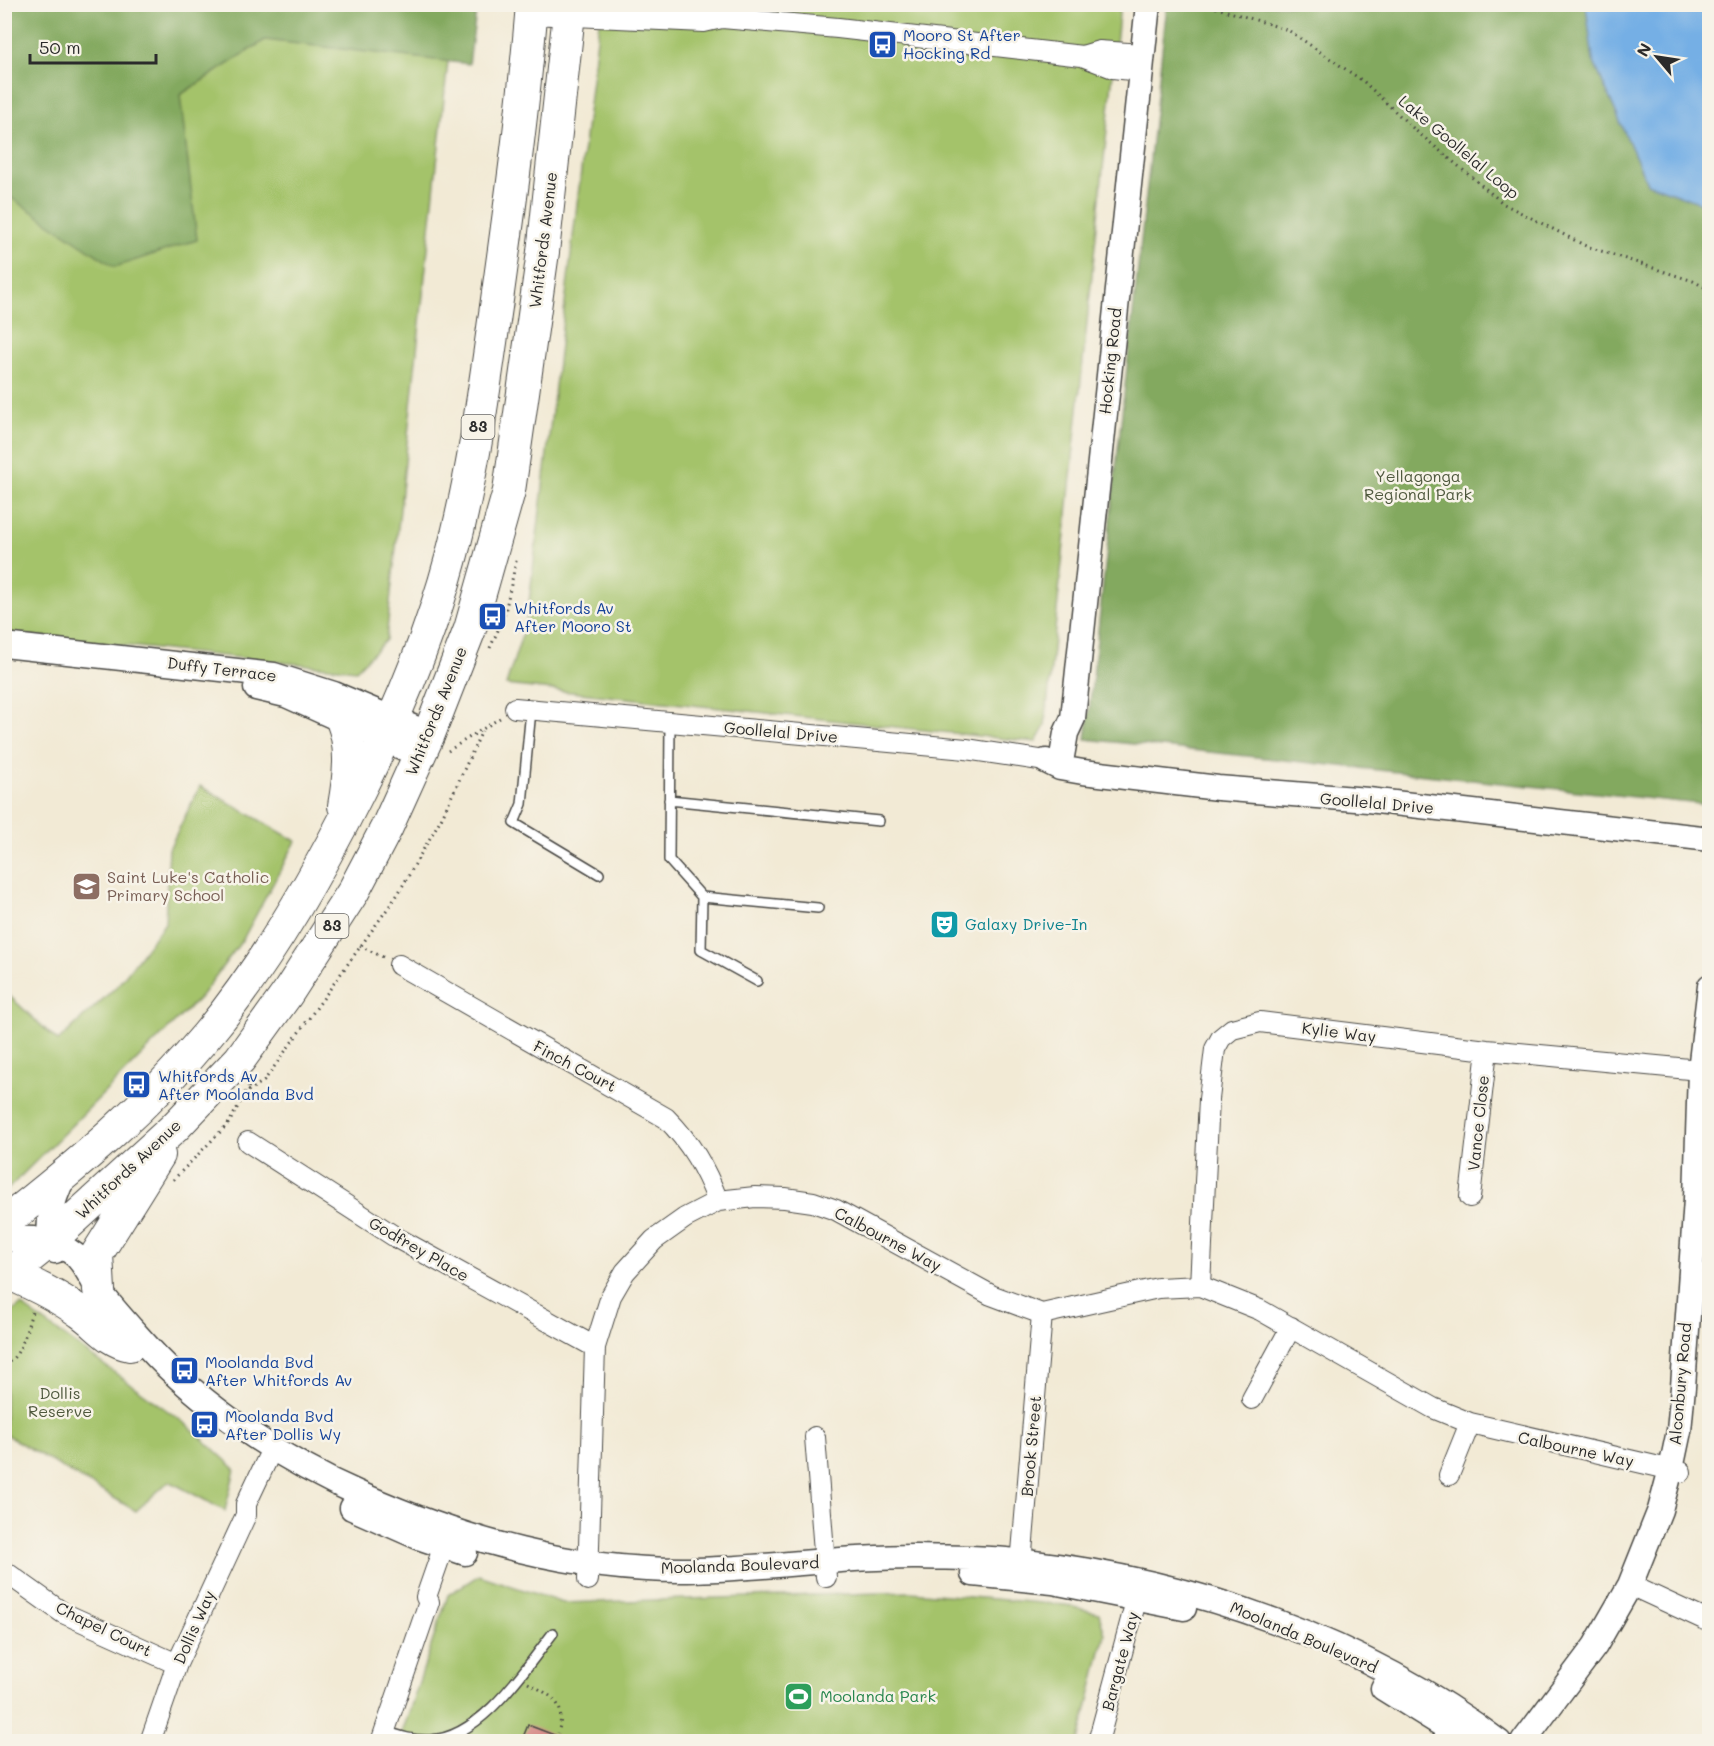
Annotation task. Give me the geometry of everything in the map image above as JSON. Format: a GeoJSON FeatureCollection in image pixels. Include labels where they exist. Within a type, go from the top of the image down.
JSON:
{"type":"FeatureCollection","features":[{"type":"Feature","properties":{"kind":"main road","name":"83"},"geometry":{"type":"LineString","coordinates":[[4,1223],[64,1176],[130,1118],[207,1036],[254,972],[296,908],[341,827],[390,729],[432,621],[468,489],[505,246],[531,9]]}},
{"type":"Feature","properties":{"kind":"main road","name":"Whitfords Avenue"},"geometry":{"type":"LineString","coordinates":[[7,1276],[50,1241],[174,1128],[240,1059],[323,941],[432,747],[470,629],[509,491],[543,252],[570,9]]}},
{"type":"Feature","properties":{"kind":"main road"},"geometry":{"type":"LineString","coordinates":[[341,827],[349,775],[347,733],[342,720]]}},
{"type":"Feature","properties":{"kind":"main road"},"geometry":{"type":"LineString","coordinates":[[99,1290],[97,1254],[174,1128]]}},
{"type":"Feature","properties":{"kind":"main road"},"geometry":{"type":"LineString","coordinates":[[7,1276],[43,1288],[82,1313],[110,1338],[130,1345]]}},
{"type":"Feature","properties":{"kind":"street"},"geometry":{"type":"LineString","coordinates":[[682,4],[710,9],[722,18]]}},
{"type":"Feature","properties":{"kind":"street","name":"Hocking Road"},"geometry":{"type":"LineString","coordinates":[[1064,763],[1073,718],[1148,4]]}},
{"type":"Feature","properties":{"kind":"street"},"geometry":{"type":"LineString","coordinates":[[531,9],[570,9],[704,22],[722,18],[838,28],[1082,56],[1099,51],[1141,63]]}},
{"type":"Feature","properties":{"kind":"street","name":"Duffy Terrace"},"geometry":{"type":"LineString","coordinates":[[4,645],[274,675],[300,681],[390,729],[432,747]]}},
{"type":"Feature","properties":{"kind":"street","name":"Duffy Terrace"},"geometry":{"type":"LineString","coordinates":[[4,661],[257,688],[286,695],[342,720],[390,729]]}},
{"type":"Feature","properties":{"kind":"street","name":"Goollelal Drive"},"geometry":{"type":"LineString","coordinates":[[523,709],[966,749],[1218,788],[1437,807],[1710,839]]}},
{"type":"Feature","properties":{"kind":"street","name":"Goollelal Drive"},"geometry":{"type":"LineString","coordinates":[[1064,763],[1385,787],[1710,825]]}},
{"type":"Feature","properties":{"kind":"street","name":"Finch Court"},"geometry":{"type":"LineString","coordinates":[[399,965],[666,1118],[686,1139],[704,1167],[718,1201]]}},
{"type":"Feature","properties":{"kind":"street","name":"Alconbury Road"},"geometry":{"type":"LineString","coordinates":[[1536,1742],[1608,1644],[1668,1522],[1676,1470],[1684,1368],[1710,986]]}},
{"type":"Feature","properties":{"kind":"street","name":"Kylie Way"},"geometry":{"type":"LineString","coordinates":[[1200,1286],[1209,1100],[1215,1049],[1221,1038],[1232,1029],[1260,1022],[1487,1050],[1705,1070]]}},
{"type":"Feature","properties":{"kind":"street","name":"Vance Close"},"geometry":{"type":"LineString","coordinates":[[1470,1197],[1487,1050]]}},
{"type":"Feature","properties":{"kind":"street","name":"Alconbury Road"},"geometry":{"type":"LineString","coordinates":[[1676,1470],[1689,1433],[1708,1198],[1710,1141]]}},
{"type":"Feature","properties":{"kind":"street","name":"Godfrey Place"},"geometry":{"type":"LineString","coordinates":[[248,1142],[397,1238],[595,1347]]}},
{"type":"Feature","properties":{"kind":"street"},"geometry":{"type":"LineString","coordinates":[[50,1241],[52,1200],[64,1176]]}},
{"type":"Feature","properties":{"kind":"street","name":"Calbourne Way"},"geometry":{"type":"LineString","coordinates":[[589,1572],[595,1347],[611,1296],[640,1253],[685,1218],[718,1201],[755,1197],[813,1202],[836,1209],[991,1295],[1042,1314],[1158,1288],[1200,1286],[1250,1305],[1432,1408],[1470,1423],[1676,1470]]}},
{"type":"Feature","properties":{"kind":"street","name":"Moolanda Boulevard"},"geometry":{"type":"LineString","coordinates":[[4,1240],[32,1237],[50,1241],[76,1256],[99,1290],[152,1351],[274,1458]]}},
{"type":"Feature","properties":{"kind":"street","name":"Moolanda Boulevard"},"geometry":{"type":"LineString","coordinates":[[50,1241],[63,1266],[130,1345],[210,1421],[274,1458],[325,1479],[452,1541],[512,1550],[589,1572],[826,1570],[914,1557],[1020,1570],[1140,1589],[1248,1611],[1348,1653],[1424,1692],[1471,1720],[1499,1742]]}},
{"type":"Feature","properties":{"kind":"street","name":"Brook Street"},"geometry":{"type":"LineString","coordinates":[[1020,1570],[1042,1314]]}},
{"type":"Feature","properties":{"kind":"street"},"geometry":{"type":"LineString","coordinates":[[1252,1399],[1291,1328]]}},
{"type":"Feature","properties":{"kind":"street"},"geometry":{"type":"LineString","coordinates":[[1449,1475],[1470,1423]]}},
{"type":"Feature","properties":{"kind":"street"},"geometry":{"type":"LineString","coordinates":[[815,1437],[826,1570]]}},
{"type":"Feature","properties":{"kind":"street","name":"Dollis Way"},"geometry":{"type":"LineString","coordinates":[[150,1742],[177,1664],[246,1515],[258,1507],[274,1458]]}},
{"type":"Feature","properties":{"kind":"street"},"geometry":{"type":"LineString","coordinates":[[382,1736],[429,1602],[436,1599],[452,1541]]}},
{"type":"Feature","properties":{"kind":"street","name":"Chapel Court"},"geometry":{"type":"LineString","coordinates":[[4,1571],[63,1613],[177,1664]]}},
{"type":"Feature","properties":{"kind":"street"},"geometry":{"type":"LineString","coordinates":[[1635,1587],[1710,1622]]}},
{"type":"Feature","properties":{"kind":"street","name":"Alconbury Road"},"geometry":{"type":"LineString","coordinates":[[1523,1742],[1595,1646],[1635,1587]]}},
{"type":"Feature","properties":{"kind":"street","name":"Moolanda Boulevard"},"geometry":{"type":"LineString","coordinates":[[1140,1589],[1188,1609],[1271,1635],[1368,1679],[1470,1742]]}},
{"type":"Feature","properties":{"kind":"street","name":"Bargate Way"},"geometry":{"type":"LineString","coordinates":[[1098,1742],[1140,1589]]}},
{"type":"Feature","properties":{"kind":"lane"},"geometry":{"type":"LineString","coordinates":[[523,709],[522,804],[514,823],[599,874]]}},
{"type":"Feature","properties":{"kind":"lane"},"geometry":{"type":"LineString","coordinates":[[670,722],[669,860],[702,897],[701,950],[757,981]]}},
{"type":"Feature","properties":{"kind":"lane"},"geometry":{"type":"LineString","coordinates":[[669,800],[879,821]]}},
{"type":"Feature","properties":{"kind":"lane"},"geometry":{"type":"LineString","coordinates":[[702,897],[818,908]]}},
{"type":"Feature","properties":{"kind":"lane"},"geometry":{"type":"LineString","coordinates":[[382,1736],[425,1740],[444,1738],[458,1732],[482,1715],[518,1678],[553,1632]]}},
{"type":"Feature","properties":{"kind":"path","name":"Lake Goollelal Loop"},"geometry":{"type":"LineString","coordinates":[[1204,4],[1288,30],[1363,81],[1415,130],[1504,204],[1586,246],[1693,281],[1710,290]]}},
{"type":"Feature","properties":{"kind":"path"},"geometry":{"type":"LineString","coordinates":[[432,747],[482,730],[523,709]]}},
{"type":"Feature","properties":{"kind":"path"},"geometry":{"type":"LineString","coordinates":[[247,1092],[264,1081],[398,894],[442,817],[482,730]]}},
{"type":"Feature","properties":{"kind":"path"},"geometry":{"type":"LineString","coordinates":[[360,946],[399,965]]}},
{"type":"Feature","properties":{"kind":"path"},"geometry":{"type":"LineString","coordinates":[[4,1365],[10,1362],[25,1338],[36,1302]]}},
{"type":"Feature","properties":{"kind":"path"},"geometry":{"type":"LineString","coordinates":[[518,1678],[553,1697],[561,1712],[558,1733]]}},
{"type":"Feature","properties":{"kind":"green space"},"geometry":{"type":"Polygon","coordinates":[[[5,4],[477,5],[469,64],[265,40],[180,95],[197,240],[115,267],[10,197],[5,248],[5,4]]]}},
{"type":"Feature","properties":{"kind":"green space"},"geometry":{"type":"Polygon","coordinates":[[[5,5],[454,5],[386,640],[356,670],[5,633],[5,5]]]}},
{"type":"Feature","properties":{"kind":"green space"},"geometry":{"type":"Polygon","coordinates":[[[601,5],[1120,5],[1045,726],[1036,742],[506,685],[527,619],[601,5]]]}},
{"type":"Feature","properties":{"kind":"green space","name":"Yellagonga Regional Park"},"geometry":{"type":"Polygon","coordinates":[[[1167,5],[1586,5],[1593,60],[1647,183],[1709,206],[1709,805],[1086,739],[1167,5]]]}},
{"type":"Feature","properties":{"kind":"green space"},"geometry":{"type":"Polygon","coordinates":[[[200,786],[296,841],[243,939],[201,996],[5,1192],[5,992],[58,1041],[118,985],[165,923],[169,849],[200,786]]]}},
{"type":"Feature","properties":{"kind":"green space","name":"Dollis Reserve"},"geometry":{"type":"Polygon","coordinates":[[[21,1305],[190,1427],[235,1469],[225,1511],[169,1481],[136,1511],[5,1434],[5,1317],[21,1305]]]}},
{"type":"Feature","properties":{"kind":"green space","name":"Moolanda Park"},"geometry":{"type":"Polygon","coordinates":[[[479,1575],[563,1603],[911,1592],[1066,1605],[1099,1613],[1105,1635],[1079,1741],[399,1742],[448,1595],[479,1575]]]}},
{"type":"Feature","properties":{"kind":"water"},"geometry":{"type":"Polygon","coordinates":[[[1586,5],[1709,5],[1709,206],[1647,183],[1593,60],[1586,5]]]}},
{"type":"Feature","properties":{"kind":"building"},"geometry":{"type":"Polygon","coordinates":[[[528,1725],[562,1738],[561,1742],[521,1742],[528,1725]]]}},
{"type":"Feature","properties":{"kind":"place","name":"Mooro St After Hocking Rd"},"geometry":{"type":"Point","coordinates":[882,44]}},
{"type":"Feature","properties":{"kind":"place","name":"Whitfords Av After Mooro St"},"geometry":{"type":"Point","coordinates":[493,617]}},
{"type":"Feature","properties":{"kind":"place","name":"Saint Luke's Catholic Primary School"},"geometry":{"type":"Point","coordinates":[86,886]}},
{"type":"Feature","properties":{"kind":"place","name":"Galaxy Drive-In"},"geometry":{"type":"Point","coordinates":[944,924]}},
{"type":"Feature","properties":{"kind":"place","name":"Whitfords Av After Moolanda Bvd"},"geometry":{"type":"Point","coordinates":[137,1085]}},
{"type":"Feature","properties":{"kind":"place","name":"Moolanda Bvd After Whitfords Av"},"geometry":{"type":"Point","coordinates":[184,1371]}},
{"type":"Feature","properties":{"kind":"place","name":"Moolanda Bvd After Dollis Wy"},"geometry":{"type":"Point","coordinates":[204,1425]}},
{"type":"Feature","properties":{"kind":"place","name":"Moolanda Park"},"geometry":{"type":"Point","coordinates":[799,1696]}}]}
